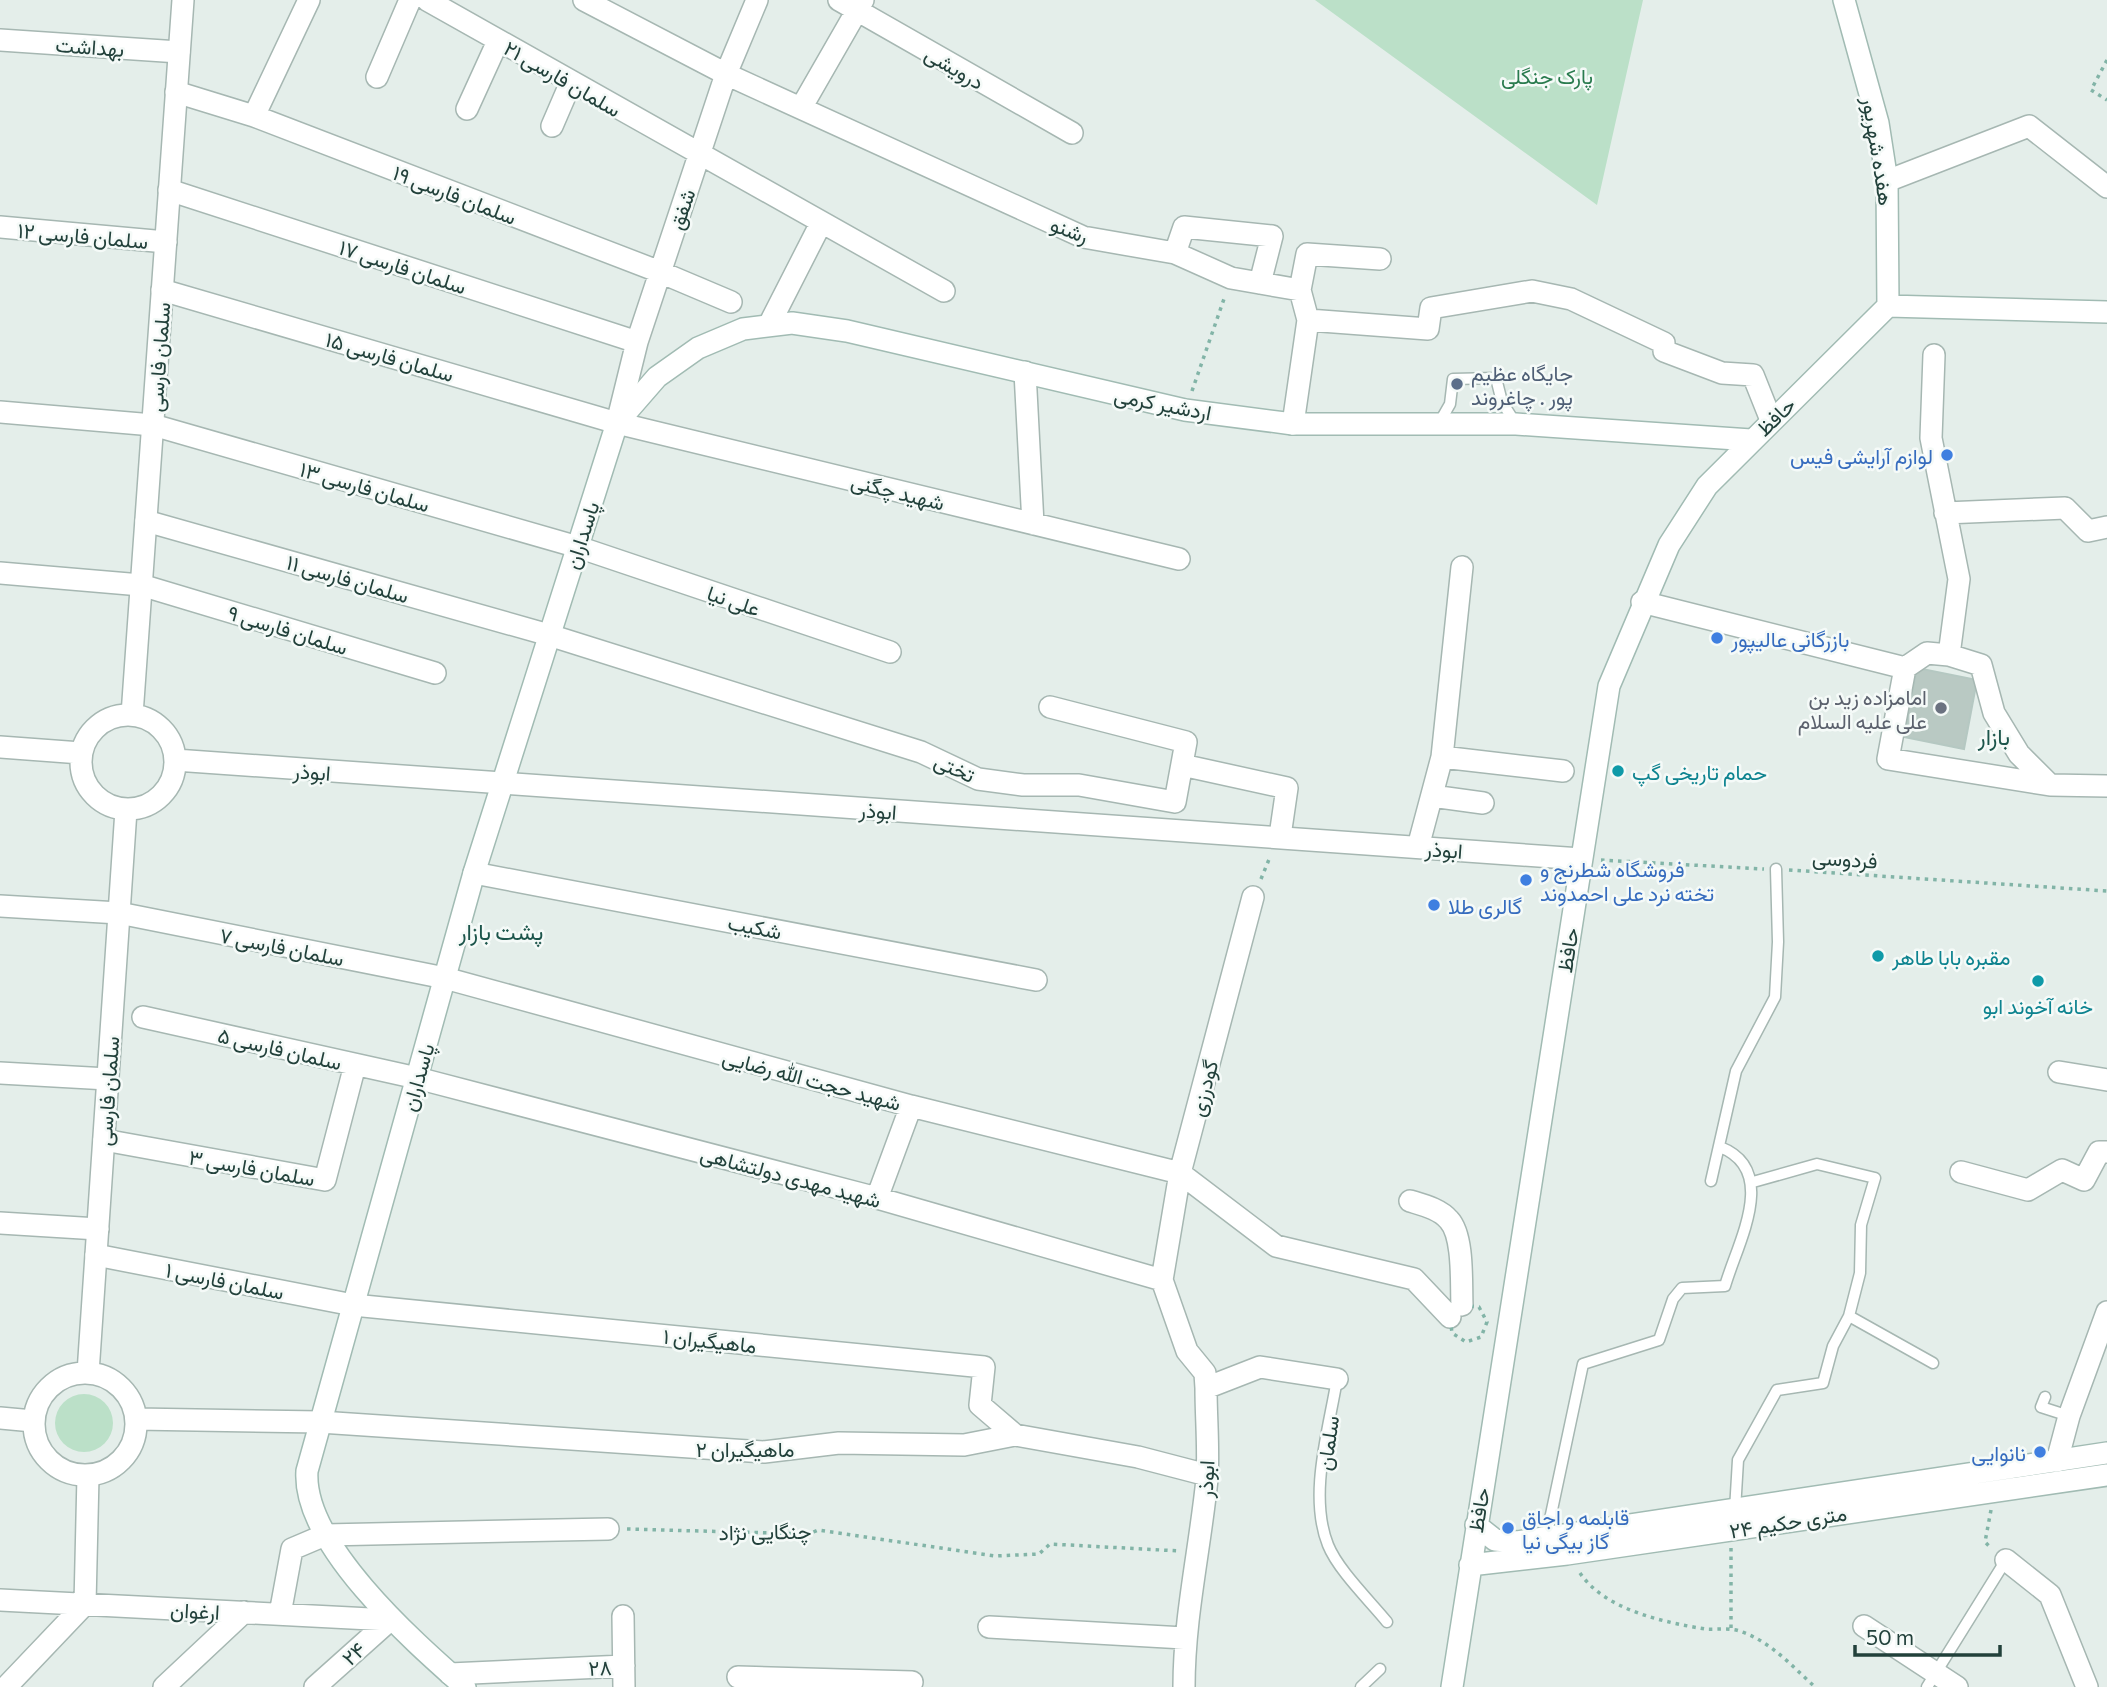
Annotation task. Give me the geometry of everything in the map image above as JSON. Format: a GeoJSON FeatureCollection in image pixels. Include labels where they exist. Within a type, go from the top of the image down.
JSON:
{"type":"FeatureCollection","features":[{"type":"Feature","properties":{"kind":"street","name":"سلمان فارسی"},"geometry":{"type":"LineString","coordinates":[[132,715],[183,0]]}},
{"type":"Feature","properties":{"kind":"street"},"geometry":{"type":"LineString","coordinates":[[254,116],[309,0]]}},
{"type":"Feature","properties":{"kind":"street"},"geometry":{"type":"LineString","coordinates":[[377,77],[410,0]]}},
{"type":"Feature","properties":{"kind":"street","name":"سلمان فارسی ۲۱"},"geometry":{"type":"LineString","coordinates":[[427,0],[944,291]]}},
{"type":"Feature","properties":{"kind":"street","name":"رشنو"},"geometry":{"type":"LineString","coordinates":[[584,0],[726,75],[1083,237],[1175,253],[1231,278],[1300,290]]}},
{"type":"Feature","properties":{"kind":"street","name":"شفق"},"geometry":{"type":"LineString","coordinates":[[617,423],[637,342],[660,272],[726,75],[757,0]]}},
{"type":"Feature","properties":{"kind":"street","name":"هفده شهریور"},"geometry":{"type":"LineString","coordinates":[[1844,0],[1872,97],[1887,181],[1888,306]]}},
{"type":"Feature","properties":{"kind":"street"},"geometry":{"type":"LineString","coordinates":[[801,108],[853,3]]}},
{"type":"Feature","properties":{"kind":"street","name":"درویشی"},"geometry":{"type":"LineString","coordinates":[[853,3],[1072,134]]}},
{"type":"Feature","properties":{"kind":"street","name":"بهداشت"},"geometry":{"type":"LineString","coordinates":[[0,40],[179,52]]}},
{"type":"Feature","properties":{"kind":"street"},"geometry":{"type":"LineString","coordinates":[[467,109],[498,41]]}},
{"type":"Feature","properties":{"kind":"street"},"geometry":{"type":"LineString","coordinates":[[552,126],[571,82]]}},
{"type":"Feature","properties":{"kind":"street","name":"سلمان فارسی ۱۹"},"geometry":{"type":"LineString","coordinates":[[176,92],[254,116],[660,272],[731,302]]}},
{"type":"Feature","properties":{"kind":"street"},"geometry":{"type":"LineString","coordinates":[[1887,181],[2029,126],[2107,187]]}},
{"type":"Feature","properties":{"kind":"street","name":"سلمان فارسی ۱۷"},"geometry":{"type":"LineString","coordinates":[[169,190],[637,342]]}},
{"type":"Feature","properties":{"kind":"street"},"geometry":{"type":"LineString","coordinates":[[770,323],[821,223]]}},
{"type":"Feature","properties":{"kind":"street"},"geometry":{"type":"LineString","coordinates":[[1175,253],[1184,227],[1272,236],[1260,283]]}},
{"type":"Feature","properties":{"kind":"street","name":"سلمان فارسی ۱۲"},"geometry":{"type":"LineString","coordinates":[[0,228],[166,242]]}},
{"type":"Feature","properties":{"kind":"street"},"geometry":{"type":"LineString","coordinates":[[1293,424],[1308,320],[1300,290],[1307,254],[1380,259]]}},
{"type":"Feature","properties":{"kind":"street","name":"سلمان فارسی ۱۵"},"geometry":{"type":"LineString","coordinates":[[162,290],[617,423]]}},
{"type":"Feature","properties":{"kind":"street"},"geometry":{"type":"LineString","coordinates":[[1308,320],[1428,329],[1431,308],[1532,290],[1571,299],[1664,343],[1664,352],[1722,373],[1753,375],[1772,420]]}},
{"type":"Feature","properties":{"kind":"street"},"geometry":{"type":"LineString","coordinates":[[1888,306],[2107,312]]}},
{"type":"Feature","properties":{"kind":"street","name":"حافظ"},"geometry":{"type":"LineString","coordinates":[[1452,1687],[1609,686],[1642,602],[1669,545],[1707,486],[1888,306]]}},
{"type":"Feature","properties":{"kind":"street","name":"اردشیر کرمی"},"geometry":{"type":"LineString","coordinates":[[617,423],[656,377],[698,348],[743,329],[770,323],[847,331],[1185,410],[1293,424],[1516,424],[1751,440]]}},
{"type":"Feature","properties":{"kind":"street"},"geometry":{"type":"LineString","coordinates":[[1934,355],[1931,438],[1959,579],[1949,655]]}},
{"type":"Feature","properties":{"kind":"street"},"geometry":{"type":"LineString","coordinates":[[1025,372],[1034,524]]}},
{"type":"Feature","properties":{"kind":"street","name":"سلمان فارسی ۱۳"},"geometry":{"type":"LineString","coordinates":[[0,412],[153,425],[578,547]]}},
{"type":"Feature","properties":{"kind":"street","name":"شهید چگنی"},"geometry":{"type":"LineString","coordinates":[[617,423],[1179,559]]}},
{"type":"Feature","properties":{"kind":"street","name":"پاسداران"},"geometry":{"type":"LineString","coordinates":[[460,1684],[390,1619],[326,1535],[309,1502],[306,1486],[320,1422],[474,873],[617,423]]}},
{"type":"Feature","properties":{"kind":"street"},"geometry":{"type":"LineString","coordinates":[[1945,513],[2065,508],[2088,531],[2107,527]]}},
{"type":"Feature","properties":{"kind":"street","name":"سلمان فارسی ۱۱"},"geometry":{"type":"LineString","coordinates":[[146,521],[550,635]]}},
{"type":"Feature","properties":{"kind":"street","name":"علی نیا"},"geometry":{"type":"LineString","coordinates":[[578,547],[890,652]]}},
{"type":"Feature","properties":{"kind":"street"},"geometry":{"type":"LineString","coordinates":[[1418,847],[1442,757],[1461,567]]}},
{"type":"Feature","properties":{"kind":"street","name":"سلمان فارسی ۹"},"geometry":{"type":"LineString","coordinates":[[0,573],[141,585],[435,673]]}},
{"type":"Feature","properties":{"kind":"street"},"geometry":{"type":"LineString","coordinates":[[1642,602],[1905,668]]}},
{"type":"Feature","properties":{"kind":"street","name":"تختی"},"geometry":{"type":"LineString","coordinates":[[550,635],[921,752],[978,779],[1023,785],[1079,785],[1175,802],[1186,742],[1050,707]]}},
{"type":"Feature","properties":{"kind":"street"},"geometry":{"type":"LineString","coordinates":[[2050,785],[2019,754],[1994,713],[1981,665],[1949,655],[1927,653],[1905,668],[1888,759],[2050,785],[2107,786]]}},
{"type":"Feature","properties":{"kind":"street"},"geometry":{"type":"LineString","coordinates":[[132,715],[157,725],[167,735],[175,760],[173,776],[166,790],[148,804],[126,810],[110,806],[96,798],[86,785],[80,769],[81,753],[85,740],[99,725],[118,716],[132,715]]}},
{"type":"Feature","properties":{"kind":"street"},"geometry":{"type":"LineString","coordinates":[[0,747],[81,753]]}},
{"type":"Feature","properties":{"kind":"street"},"geometry":{"type":"LineString","coordinates":[[1442,757],[1563,771]]}},
{"type":"Feature","properties":{"kind":"street","name":"ابوذر"},"geometry":{"type":"LineString","coordinates":[[175,760],[502,786],[1280,836],[1581,859]]}},
{"type":"Feature","properties":{"kind":"street"},"geometry":{"type":"LineString","coordinates":[[1182,765],[1287,788],[1280,836]]}},
{"type":"Feature","properties":{"kind":"street"},"geometry":{"type":"LineString","coordinates":[[1432,796],[1483,803]]}},
{"type":"Feature","properties":{"kind":"street","name":"سلمان فارسی"},"geometry":{"type":"LineString","coordinates":[[88,1373],[126,810]]}},
{"type":"Feature","properties":{"kind":"street","name":"شکیب"},"geometry":{"type":"LineString","coordinates":[[474,873],[1036,980]]}},
{"type":"Feature","properties":{"kind":"street","name":"گودرزی"},"geometry":{"type":"LineString","coordinates":[[1162,1280],[1181,1173],[1253,897]]}},
{"type":"Feature","properties":{"kind":"street","name":"سلمان فارسی ۷"},"geometry":{"type":"LineString","coordinates":[[0,906],[119,913],[445,978]]}},
{"type":"Feature","properties":{"kind":"street","name":"شهید حجت الله رضایی"},"geometry":{"type":"LineString","coordinates":[[445,978],[911,1106],[1181,1173]]}},
{"type":"Feature","properties":{"kind":"street","name":"سلمان فارسی ۵"},"geometry":{"type":"LineString","coordinates":[[142,1017],[417,1078]]}},
{"type":"Feature","properties":{"kind":"street","name":"سلمان فارسی ۳"},"geometry":{"type":"LineString","coordinates":[[104,1140],[326,1180],[355,1065]]}},
{"type":"Feature","properties":{"kind":"street"},"geometry":{"type":"LineString","coordinates":[[2059,1072],[2107,1080]]}},
{"type":"Feature","properties":{"kind":"street"},"geometry":{"type":"LineString","coordinates":[[0,1073],[108,1079]]}},
{"type":"Feature","properties":{"kind":"street","name":"شهید مهدی دولتشاهی"},"geometry":{"type":"LineString","coordinates":[[417,1078],[877,1198],[1162,1280]]}},
{"type":"Feature","properties":{"kind":"street"},"geometry":{"type":"LineString","coordinates":[[877,1198],[911,1106]]}},
{"type":"Feature","properties":{"kind":"street"},"geometry":{"type":"LineString","coordinates":[[1961,1172],[2028,1190],[2062,1170],[2084,1180],[2099,1152],[2107,1152]]}},
{"type":"Feature","properties":{"kind":"street"},"geometry":{"type":"LineString","coordinates":[[1181,1173],[1276,1246],[1414,1279],[1456,1311],[1459,1249],[1450,1220],[1436,1210],[1410,1201]]}},
{"type":"Feature","properties":{"kind":"street"},"geometry":{"type":"LineString","coordinates":[[0,1223],[98,1229]]}},
{"type":"Feature","properties":{"kind":"street","name":"سلمان فارسی ۱"},"geometry":{"type":"LineString","coordinates":[[96,1255],[353,1305]]}},
{"type":"Feature","properties":{"kind":"street","name":"ابوذر"},"geometry":{"type":"LineString","coordinates":[[1162,1280],[1187,1351],[1205,1373],[1206,1388],[1207,1475],[1199,1551],[1184,1638],[1184,1687]]}},
{"type":"Feature","properties":{"kind":"street","name":"ماهیگیران ۱"},"geometry":{"type":"LineString","coordinates":[[353,1305],[984,1367],[980,1405],[1014,1435]]}},
{"type":"Feature","properties":{"kind":"street"},"geometry":{"type":"LineString","coordinates":[[2057,1461],[2069,1416],[2107,1312]]}},
{"type":"Feature","properties":{"kind":"street","name":"سلمان"},"geometry":{"type":"LineString","coordinates":[[1206,1388],[1260,1367],[1337,1379]]}},
{"type":"Feature","properties":{"kind":"street"},"geometry":{"type":"LineString","coordinates":[[88,1373],[115,1382],[132,1405],[136,1419],[136,1433],[124,1457],[102,1473],[89,1476],[74,1475],[48,1461],[34,1435],[36,1407],[51,1385],[62,1378],[88,1373]]}},
{"type":"Feature","properties":{"kind":"street"},"geometry":{"type":"LineString","coordinates":[[0,1418],[33,1420]]}},
{"type":"Feature","properties":{"kind":"street","name":"ماهیگیران ۲"},"geometry":{"type":"LineString","coordinates":[[136,1419],[320,1422],[764,1452],[839,1443],[964,1445],[1014,1435],[1138,1457],[1207,1475]]}},
{"type":"Feature","properties":{"kind":"street","name":"۲۴ متری حکیم"},"geometry":{"type":"LineString","coordinates":[[1470,1565],[1567,1554],[1733,1520],[2107,1453]]}},
{"type":"Feature","properties":{"kind":"street","name":"۲۴ متری حکیم"},"geometry":{"type":"LineString","coordinates":[[1476,1525],[1495,1539],[1517,1542],[1733,1520],[2107,1475]]}},
{"type":"Feature","properties":{"kind":"street"},"geometry":{"type":"LineString","coordinates":[[6,1687],[85,1604],[89,1476]]}},
{"type":"Feature","properties":{"kind":"street"},"geometry":{"type":"LineString","coordinates":[[280,1614],[292,1549],[326,1535],[608,1529]]}},
{"type":"Feature","properties":{"kind":"street"},"geometry":{"type":"LineString","coordinates":[[2006,1560],[2050,1595],[2087,1687]]}},
{"type":"Feature","properties":{"kind":"street","name":"ارغوان"},"geometry":{"type":"LineString","coordinates":[[0,1600],[390,1619]]}},
{"type":"Feature","properties":{"kind":"street"},"geometry":{"type":"LineString","coordinates":[[164,1687],[244,1612]]}},
{"type":"Feature","properties":{"kind":"street"},"geometry":{"type":"LineString","coordinates":[[623,1616],[624,1676]]}},
{"type":"Feature","properties":{"kind":"street","name":"۲۴"},"geometry":{"type":"LineString","coordinates":[[315,1687],[390,1619]]}},
{"type":"Feature","properties":{"kind":"street"},"geometry":{"type":"LineString","coordinates":[[1864,1626],[1931,1681],[1957,1687]]}},
{"type":"Feature","properties":{"kind":"street"},"geometry":{"type":"LineString","coordinates":[[989,1627],[1184,1638]]}},
{"type":"Feature","properties":{"kind":"street","name":"۲۸"},"geometry":{"type":"LineString","coordinates":[[460,1684],[624,1676]]}},
{"type":"Feature","properties":{"kind":"street"},"geometry":{"type":"LineString","coordinates":[[738,1677],[801,1683],[912,1682]]}},
{"type":"Feature","properties":{"kind":"lane"},"geometry":{"type":"LineString","coordinates":[[1438,425],[1450,404],[1453,379],[1467,378],[1496,378],[1502,402],[1516,424]]}},
{"type":"Feature","properties":{"kind":"lane"},"geometry":{"type":"LineString","coordinates":[[1711,1181],[1735,1071],[1775,997],[1778,942],[1776,869]]}},
{"type":"Feature","properties":{"kind":"lane"},"geometry":{"type":"LineString","coordinates":[[1546,1538],[1583,1364],[1659,1340],[1672,1299],[1682,1288],[1725,1286],[1750,1212],[1753,1182],[1735,1153],[1720,1147]]}},
{"type":"Feature","properties":{"kind":"lane"},"geometry":{"type":"LineString","coordinates":[[1733,1520],[1738,1460],[1777,1390],[1822,1383],[1833,1346],[1849,1316],[1860,1273],[1861,1225],[1875,1178],[1817,1164],[1753,1182]]}},
{"type":"Feature","properties":{"kind":"lane"},"geometry":{"type":"LineString","coordinates":[[1849,1316],[1933,1363]]}},
{"type":"Feature","properties":{"kind":"lane","name":"سلمان"},"geometry":{"type":"LineString","coordinates":[[1337,1379],[1323,1468],[1321,1508],[1327,1543],[1387,1622]]}},
{"type":"Feature","properties":{"kind":"lane"},"geometry":{"type":"LineString","coordinates":[[2045,1397],[2041,1407],[2069,1416]]}},
{"type":"Feature","properties":{"kind":"lane"},"geometry":{"type":"LineString","coordinates":[[1931,1681],[2006,1560]]}},
{"type":"Feature","properties":{"kind":"lane"},"geometry":{"type":"LineString","coordinates":[[1361,1687],[1380,1669]]}},
{"type":"Feature","properties":{"kind":"path"},"geometry":{"type":"LineString","coordinates":[[2107,60],[2091,90],[2107,100]]}},
{"type":"Feature","properties":{"kind":"path"},"geometry":{"type":"LineString","coordinates":[[1185,410],[1231,278]]}},
{"type":"Feature","properties":{"kind":"path"},"geometry":{"type":"LineString","coordinates":[[1253,897],[1280,836]]}},
{"type":"Feature","properties":{"kind":"path","name":"فردوسی"},"geometry":{"type":"LineString","coordinates":[[1581,859],[2107,891]]}},
{"type":"Feature","properties":{"kind":"path"},"geometry":{"type":"LineString","coordinates":[[1995,1490],[1985,1542],[2006,1560]]}},
{"type":"Feature","properties":{"kind":"path"},"geometry":{"type":"LineString","coordinates":[[1731,1630],[1733,1520]]}},
{"type":"Feature","properties":{"kind":"path","name":"چنگایی نژاد"},"geometry":{"type":"LineString","coordinates":[[608,1529],[809,1534],[818,1530],[995,1556],[1039,1554],[1050,1544],[1199,1551]]}},
{"type":"Feature","properties":{"kind":"path"},"geometry":{"type":"LineString","coordinates":[[1567,1554],[1588,1585],[1625,1608],[1667,1621],[1741,1631],[1773,1649],[1815,1687]]}},
{"type":"Feature","properties":{"kind":"green space","name":"پارک جنگلی"},"geometry":{"type":"Polygon","coordinates":[[[1315,0],[1643,0],[1597,205],[1315,0]]]}},
{"type":"Feature","properties":{"kind":"green space"},"geometry":{"type":"Polygon","coordinates":[[[78,1394],[90,1394],[105,1402],[113,1417],[113,1429],[105,1444],[90,1452],[78,1452],[63,1444],[55,1429],[55,1417],[63,1402],[78,1394]]]}},
{"type":"Feature","properties":{"kind":"building","name":"امامزاده زید بن علی علیه السلام"},"geometry":{"type":"Polygon","coordinates":[[[1917,668],[1977,680],[1964,749],[1904,737],[1917,668]]]}},
{"type":"Feature","properties":{"kind":"place","name":"جایگاه عظیم پور . چاغروند"},"geometry":{"type":"Point","coordinates":[1457,384]}},
{"type":"Feature","properties":{"kind":"place","name":"لوازم آرایشی فیس"},"geometry":{"type":"Point","coordinates":[1947,455]}},
{"type":"Feature","properties":{"kind":"place","name":"بازرگانی عالیپور"},"geometry":{"type":"Point","coordinates":[1717,638]}},
{"type":"Feature","properties":{"kind":"place","name":"امامزاده زید بن علی علیه السلام"},"geometry":{"type":"Point","coordinates":[1941,708]}},
{"type":"Feature","properties":{"kind":"place","name":"حمام تاریخی گپ"},"geometry":{"type":"Point","coordinates":[1618,771]}},
{"type":"Feature","properties":{"kind":"place","name":"فروشگاه شطرنج و تخته نرد علی احمدوند"},"geometry":{"type":"Point","coordinates":[1526,880]}},
{"type":"Feature","properties":{"kind":"place","name":"گالری طلا"},"geometry":{"type":"Point","coordinates":[1434,905]}},
{"type":"Feature","properties":{"kind":"place","name":"مقبره بابا طاهر"},"geometry":{"type":"Point","coordinates":[1878,956]}},
{"type":"Feature","properties":{"kind":"place","name":"خانه آخوند ابو"},"geometry":{"type":"Point","coordinates":[2038,981]}},
{"type":"Feature","properties":{"kind":"place","name":"نانوایی"},"geometry":{"type":"Point","coordinates":[2040,1452]}},
{"type":"Feature","properties":{"kind":"place","name":"قابلمه و اجاق گاز بیگی نیا"},"geometry":{"type":"Point","coordinates":[1508,1528]}},
{"type":"Feature","properties":{"kind":"district","name":"بازار"},"geometry":{"type":"Point","coordinates":[1994,736]}},
{"type":"Feature","properties":{"kind":"district","name":"پشت بازار"},"geometry":{"type":"Point","coordinates":[501,931]}}]}
